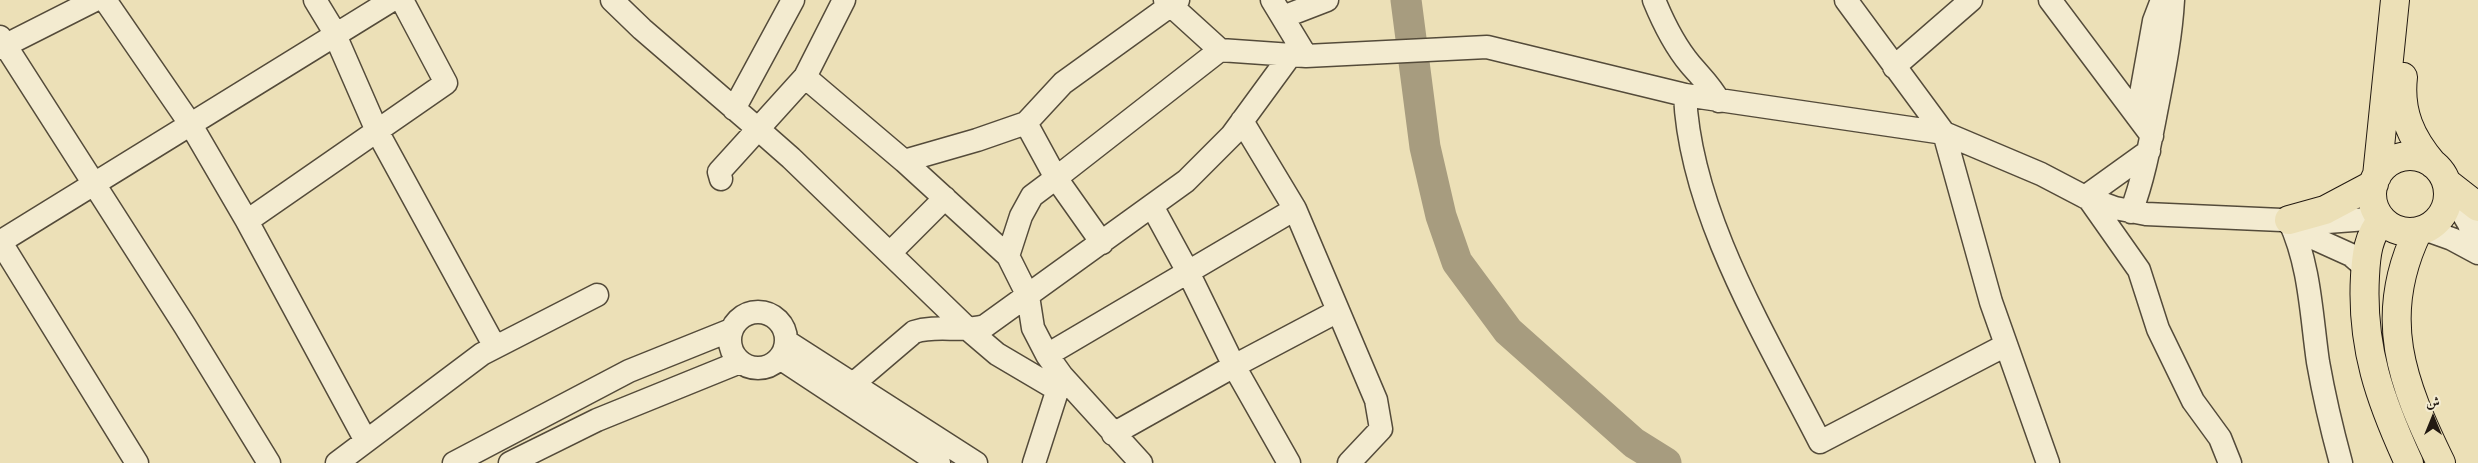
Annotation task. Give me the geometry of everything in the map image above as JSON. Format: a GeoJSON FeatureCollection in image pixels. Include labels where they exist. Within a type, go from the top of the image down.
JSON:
{"type":"FeatureCollection","features":[{"type":"Feature","properties":{"kind":"main road"},"geometry":{"type":"LineString","coordinates":[[2395,0],[2373,202],[2381,218],[2398,230],[2421,230],[2433,224],[2445,208],[2442,178],[2414,138],[2402,108],[2410,0]]}},
{"type":"Feature","properties":{"kind":"main road"},"geometry":{"type":"LineString","coordinates":[[2289,220],[2325,210],[2375,180],[2383,167],[2402,157],[2413,156],[2478,207]]}},
{"type":"Feature","properties":{"kind":"main road"},"geometry":{"type":"LineString","coordinates":[[2381,218],[2371,238],[2366,268],[2366,330],[2372,370],[2385,410],[2409,463]]}},
{"type":"Feature","properties":{"kind":"main road"},"geometry":{"type":"LineString","coordinates":[[2421,230],[2409,250],[2399,289],[2397,309],[2398,349],[2412,401],[2441,463]]}},
{"type":"Feature","properties":{"kind":"street"},"geometry":{"type":"LineString","coordinates":[[95,0],[2,43],[94,184],[269,463]]}},
{"type":"Feature","properties":{"kind":"street"},"geometry":{"type":"LineString","coordinates":[[105,0],[190,125],[247,221],[366,441]]}},
{"type":"Feature","properties":{"kind":"street"},"geometry":{"type":"LineString","coordinates":[[315,0],[335,35],[377,131],[496,347]]}},
{"type":"Feature","properties":{"kind":"street"},"geometry":{"type":"LineString","coordinates":[[137,463],[0,242],[392,0]]}},
{"type":"Feature","properties":{"kind":"street"},"geometry":{"type":"LineString","coordinates":[[247,221],[446,83],[402,0]]}},
{"type":"Feature","properties":{"kind":"street"},"geometry":{"type":"LineString","coordinates":[[612,0],[642,29],[758,129],[970,331],[997,354],[1060,383],[1141,463]]}},
{"type":"Feature","properties":{"kind":"street"},"geometry":{"type":"LineString","coordinates":[[734,108],[793,0]]}},
{"type":"Feature","properties":{"kind":"street"},"geometry":{"type":"LineString","coordinates":[[721,179],[719,172],[805,77],[844,0]]}},
{"type":"Feature","properties":{"kind":"street"},"geometry":{"type":"LineString","coordinates":[[1306,55],[1277,9],[1327,0]]}},
{"type":"Feature","properties":{"kind":"street"},"geometry":{"type":"LineString","coordinates":[[1654,0],[1662,18],[1690,63],[1710,84],[1719,100]]}},
{"type":"Feature","properties":{"kind":"street"},"geometry":{"type":"LineString","coordinates":[[1846,0],[1944,133],[1991,302],[2048,463]]}},
{"type":"Feature","properties":{"kind":"street"},"geometry":{"type":"LineString","coordinates":[[1894,67],[1971,0]]}},
{"type":"Feature","properties":{"kind":"street"},"geometry":{"type":"LineString","coordinates":[[2050,0],[2137,116],[2150,143]]}},
{"type":"Feature","properties":{"kind":"street"},"geometry":{"type":"LineString","coordinates":[[2137,116],[2154,21],[2162,0]]}},
{"type":"Feature","properties":{"kind":"street"},"geometry":{"type":"LineString","coordinates":[[2130,212],[2150,143],[2170,39],[2173,0]]}},
{"type":"Feature","properties":{"kind":"street"},"geometry":{"type":"LineString","coordinates":[[904,161],[970,143],[1026,123],[1063,83],[1171,2],[1220,50],[1306,55],[1487,47],[1685,95],[1944,133],[2041,174],[2087,198],[2130,212],[2161,215],[2340,222],[2381,218]]}},
{"type":"Feature","properties":{"kind":"street"},"geometry":{"type":"LineString","coordinates":[[1008,256],[1021,216],[1032,196],[1220,50]]}},
{"type":"Feature","properties":{"kind":"street"},"geometry":{"type":"LineString","coordinates":[[853,384],[914,332],[926,328],[970,331],[985,326],[1102,243],[1186,181],[1306,55]]}},
{"type":"Feature","properties":{"kind":"street"},"geometry":{"type":"LineString","coordinates":[[805,77],[904,161],[1008,256],[1028,296],[1033,328],[1060,383],[1034,463]]}},
{"type":"Feature","properties":{"kind":"street"},"geometry":{"type":"LineString","coordinates":[[1685,95],[1694,166],[1734,273],[1820,442],[2006,345]]}},
{"type":"Feature","properties":{"kind":"street"},"geometry":{"type":"LineString","coordinates":[[1242,121],[1295,209],[1376,400],[1381,429],[1349,463]]}},
{"type":"Feature","properties":{"kind":"street"},"geometry":{"type":"LineString","coordinates":[[1026,123],[1056,178],[1102,243]]}},
{"type":"Feature","properties":{"kind":"street"},"geometry":{"type":"LineString","coordinates":[[2087,198],[2150,143]]}},
{"type":"Feature","properties":{"kind":"street"},"geometry":{"type":"LineString","coordinates":[[2442,178],[2470,224],[2478,253]]}},
{"type":"Feature","properties":{"kind":"street"},"geometry":{"type":"LineString","coordinates":[[890,254],[945,198]]}},
{"type":"Feature","properties":{"kind":"street"},"geometry":{"type":"LineString","coordinates":[[2087,198],[2139,270],[2158,329],[2194,401],[2220,438],[2230,463]]}},
{"type":"Feature","properties":{"kind":"street"},"geometry":{"type":"LineString","coordinates":[[1152,206],[1188,272],[1234,366],[1289,463]]}},
{"type":"Feature","properties":{"kind":"street"},"geometry":{"type":"LineString","coordinates":[[1047,355],[1295,209]]}},
{"type":"Feature","properties":{"kind":"street"},"geometry":{"type":"LineString","coordinates":[[2289,220],[2309,236],[2351,255],[2366,268]]}},
{"type":"Feature","properties":{"kind":"street"},"geometry":{"type":"LineString","coordinates":[[2289,220],[2297,238],[2308,276],[2319,365],[2341,463]]}},
{"type":"Feature","properties":{"kind":"street"},"geometry":{"type":"LineString","coordinates":[[2421,230],[2452,239],[2478,253]]}},
{"type":"Feature","properties":{"kind":"street"},"geometry":{"type":"LineString","coordinates":[[337,463],[482,354],[597,295]]}},
{"type":"Feature","properties":{"kind":"street"},"geometry":{"type":"LineString","coordinates":[[1113,434],[1234,366],[1338,311]]}},
{"type":"Feature","properties":{"kind":"street"},"geometry":{"type":"LineString","coordinates":[[454,463],[629,371],[731,330],[742,316],[750,313],[768,314],[781,324],[783,350],[773,364],[756,368],[740,362],[730,347],[731,330]]}},
{"type":"Feature","properties":{"kind":"street"},"geometry":{"type":"LineString","coordinates":[[783,350],[853,384],[976,463]]}},
{"type":"Feature","properties":{"kind":"street"},"geometry":{"type":"LineString","coordinates":[[783,350],[939,463]]}},
{"type":"Feature","properties":{"kind":"street"},"geometry":{"type":"LineString","coordinates":[[510,463],[597,420],[740,362]]}},
{"type":"Feature","properties":{"kind":"waterway"},"geometry":{"type":"LineString","coordinates":[[1406,0],[1425,147],[1441,216],[1457,262],[1508,331],[1634,443],[1666,463]]}}]}
